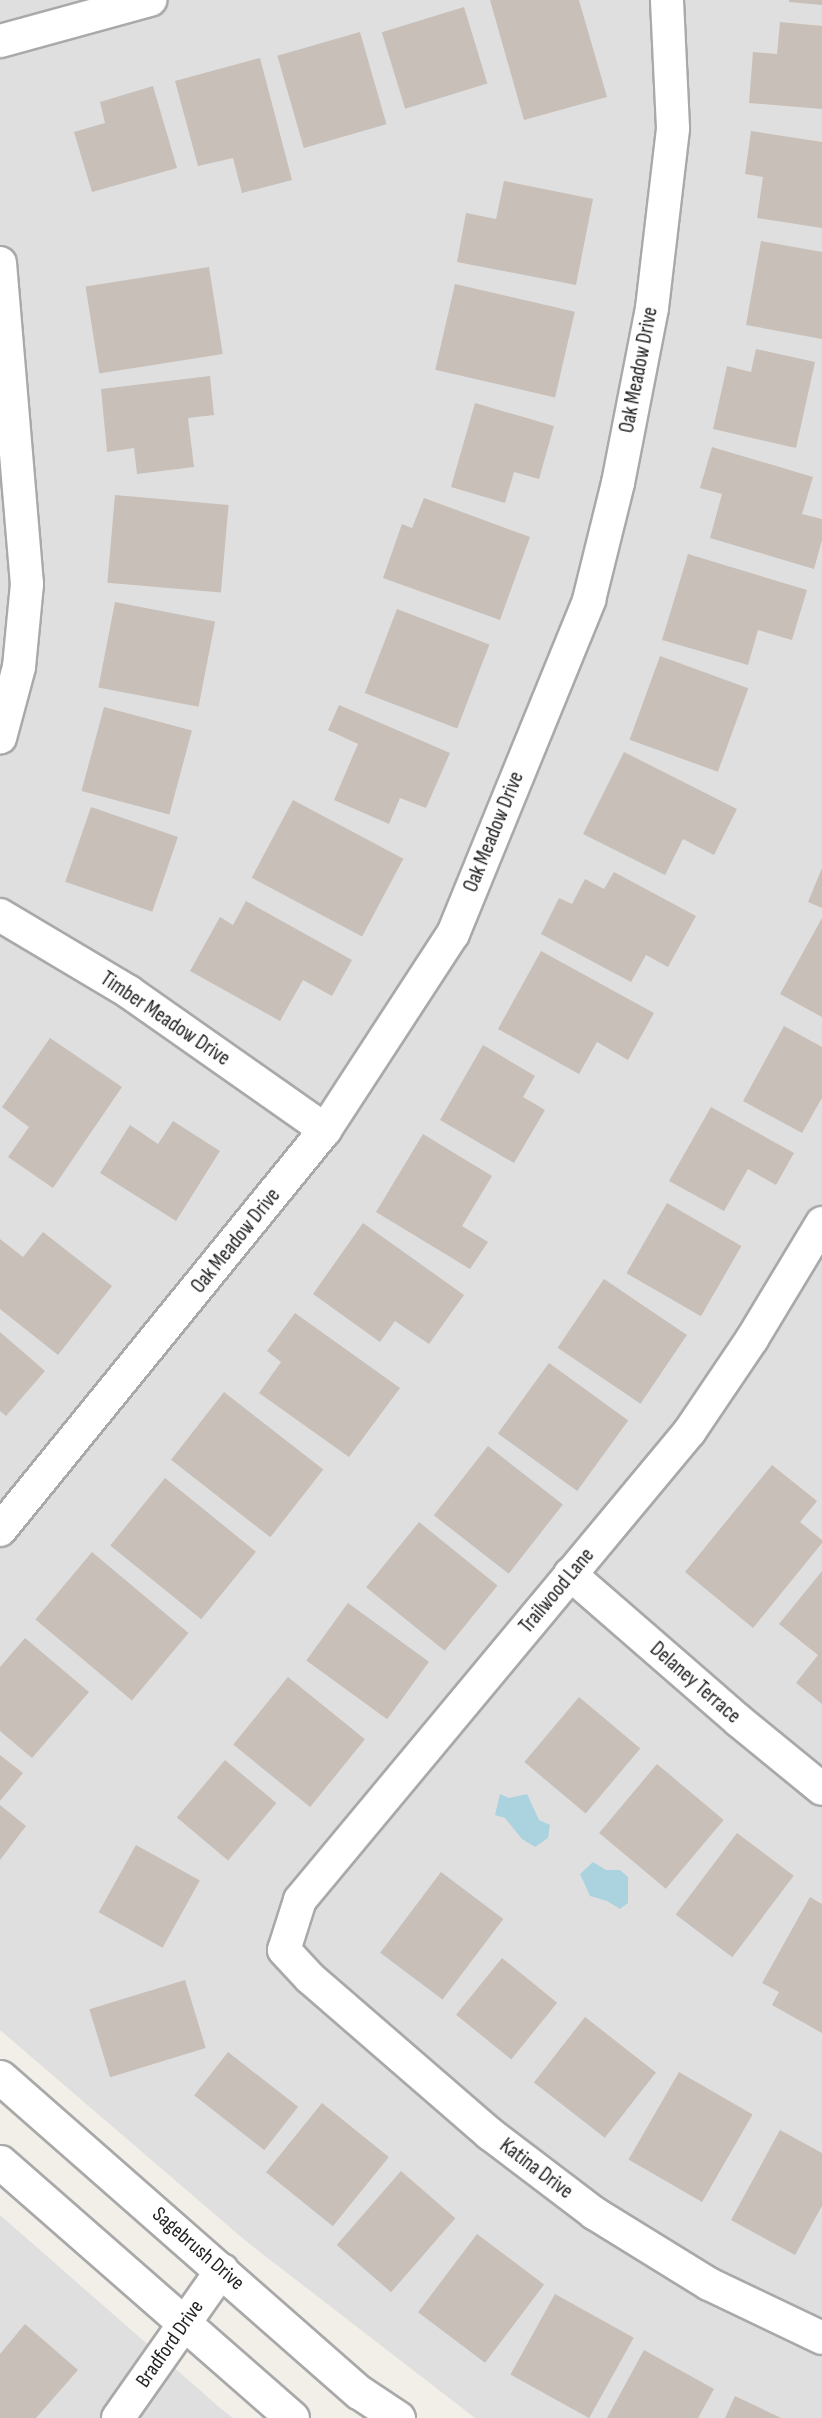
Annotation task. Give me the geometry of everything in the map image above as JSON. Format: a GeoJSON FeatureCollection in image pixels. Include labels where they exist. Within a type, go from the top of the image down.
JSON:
{"type":"FeatureCollection","features":[{"type":"Feature","properties":{"kind":"street"},"geometry":{"type":"LineString","coordinates":[[0,41],[150,0]]}},
{"type":"Feature","properties":{"kind":"street","name":"Oak Meadow Drive"},"geometry":{"type":"LineString","coordinates":[[0,1530],[325,1130],[453,934],[589,600],[618,483],[652,308],[673,128],[667,0]]}},
{"type":"Feature","properties":{"kind":"street"},"geometry":{"type":"LineString","coordinates":[[0,262],[27,584],[19,667],[0,738]]}},
{"type":"Feature","properties":{"kind":"street","name":"Timber Meadow Drive"},"geometry":{"type":"LineString","coordinates":[[0,915],[129,992],[325,1130]]}},
{"type":"Feature","properties":{"kind":"street","name":"Trailwood Lane"},"geometry":{"type":"LineString","coordinates":[[284,1950],[300,1900],[570,1574],[647,1486],[690,1431],[752,1339],[822,1223]]}},
{"type":"Feature","properties":{"kind":"street","name":"Delaney Terrace"},"geometry":{"type":"LineString","coordinates":[[570,1574],[739,1721],[822,1789]]}},
{"type":"Feature","properties":{"kind":"street","name":"Katina Drive"},"geometry":{"type":"LineString","coordinates":[[284,1950],[310,1978],[490,2134],[594,2213],[709,2284],[822,2338]]}},
{"type":"Feature","properties":{"kind":"street","name":"Sagebrush Drive"},"geometry":{"type":"LineString","coordinates":[[0,2078],[359,2392],[398,2418]]}},
{"type":"Feature","properties":{"kind":"street"},"geometry":{"type":"LineString","coordinates":[[0,2162],[292,2418]]}},
{"type":"Feature","properties":{"kind":"street","name":"Bradford Drive"},"geometry":{"type":"LineString","coordinates":[[118,2418],[222,2270]]}},
{"type":"Feature","properties":{"kind":"shaded area"},"geometry":{"type":"Polygon","coordinates":[[[0,0],[822,0],[822,2418],[475,2418],[247,2242],[0,2030],[0,0]]]}},
{"type":"Feature","properties":{"kind":"shaded area"},"geometry":{"type":"Polygon","coordinates":[[[0,2215],[219,2407],[233,2418],[0,2418],[0,2215]]]}},
{"type":"Feature","properties":{"kind":"water"},"geometry":{"type":"Polygon","coordinates":[[[500,1794],[509,1798],[527,1794],[539,1820],[550,1825],[548,1838],[535,1847],[522,1839],[505,1818],[495,1815],[500,1794]]]}},
{"type":"Feature","properties":{"kind":"water"},"geometry":{"type":"Polygon","coordinates":[[[593,1862],[606,1870],[620,1870],[628,1877],[628,1903],[620,1909],[607,1901],[590,1896],[580,1874],[593,1862]]]}},
{"type":"Feature","properties":{"kind":"building"},"geometry":{"type":"Polygon","coordinates":[[[490,0],[579,0],[607,97],[524,120],[490,0]]]}},
{"type":"Feature","properties":{"kind":"building"},"geometry":{"type":"Polygon","coordinates":[[[789,0],[822,0],[822,5],[789,2],[789,0]]]}},
{"type":"Feature","properties":{"kind":"building"},"geometry":{"type":"Polygon","coordinates":[[[464,7],[487,84],[405,109],[382,32],[464,7]]]}},
{"type":"Feature","properties":{"kind":"building"},"geometry":{"type":"Polygon","coordinates":[[[780,22],[822,26],[822,109],[749,103],[753,52],[777,54],[780,22]]]}},
{"type":"Feature","properties":{"kind":"building"},"geometry":{"type":"Polygon","coordinates":[[[360,32],[386,124],[304,148],[277,56],[360,32]]]}},
{"type":"Feature","properties":{"kind":"building"},"geometry":{"type":"Polygon","coordinates":[[[260,58],[292,180],[242,193],[233,158],[198,166],[175,81],[260,58]]]}},
{"type":"Feature","properties":{"kind":"building"},"geometry":{"type":"Polygon","coordinates":[[[153,86],[177,168],[92,192],[74,132],[105,123],[100,102],[153,86]]]}},
{"type":"Feature","properties":{"kind":"building"},"geometry":{"type":"Polygon","coordinates":[[[751,131],[822,142],[822,228],[757,218],[763,177],[745,174],[751,131]]]}},
{"type":"Feature","properties":{"kind":"building"},"geometry":{"type":"Polygon","coordinates":[[[504,181],[593,199],[576,285],[457,262],[466,213],[496,219],[504,181]]]}},
{"type":"Feature","properties":{"kind":"building"},"geometry":{"type":"Polygon","coordinates":[[[761,241],[822,252],[822,339],[746,325],[761,241]]]}},
{"type":"Feature","properties":{"kind":"building"},"geometry":{"type":"Polygon","coordinates":[[[209,267],[223,354],[99,373],[86,287],[209,267]]]}},
{"type":"Feature","properties":{"kind":"building"},"geometry":{"type":"Polygon","coordinates":[[[455,284],[575,312],[555,397],[435,370],[455,284]]]}},
{"type":"Feature","properties":{"kind":"building"},"geometry":{"type":"Polygon","coordinates":[[[756,349],[815,362],[796,448],[713,429],[727,366],[751,372],[756,349]]]}},
{"type":"Feature","properties":{"kind":"building"},"geometry":{"type":"Polygon","coordinates":[[[210,376],[214,415],[188,418],[194,467],[137,474],[134,448],[107,452],[101,389],[210,376]]]}},
{"type":"Feature","properties":{"kind":"building"},"geometry":{"type":"Polygon","coordinates":[[[475,403],[554,426],[539,479],[514,472],[505,503],[451,487],[475,403]]]}},
{"type":"Feature","properties":{"kind":"building"},"geometry":{"type":"Polygon","coordinates":[[[712,447],[813,477],[802,514],[822,519],[822,540],[814,569],[710,538],[722,494],[700,488],[712,447]]]}},
{"type":"Feature","properties":{"kind":"building"},"geometry":{"type":"Polygon","coordinates":[[[115,495],[229,505],[221,593],[107,583],[115,495]]]}},
{"type":"Feature","properties":{"kind":"building"},"geometry":{"type":"Polygon","coordinates":[[[424,498],[530,537],[500,620],[383,578],[402,524],[412,528],[424,498]]]}},
{"type":"Feature","properties":{"kind":"building"},"geometry":{"type":"Polygon","coordinates":[[[688,554],[807,590],[792,640],[758,630],[748,665],[662,640],[688,554]]]}},
{"type":"Feature","properties":{"kind":"building"},"geometry":{"type":"Polygon","coordinates":[[[115,602],[215,621],[199,707],[98,687],[115,602]]]}},
{"type":"Feature","properties":{"kind":"building"},"geometry":{"type":"Polygon","coordinates":[[[397,609],[489,644],[457,729],[365,693],[397,609]]]}},
{"type":"Feature","properties":{"kind":"building"},"geometry":{"type":"Polygon","coordinates":[[[660,656],[748,688],[718,772],[630,740],[660,656]]]}},
{"type":"Feature","properties":{"kind":"building"},"geometry":{"type":"Polygon","coordinates":[[[339,705],[450,753],[426,808],[400,798],[389,824],[334,800],[358,744],[328,730],[339,705]]]}},
{"type":"Feature","properties":{"kind":"building"},"geometry":{"type":"Polygon","coordinates":[[[104,707],[192,731],[169,815],[81,791],[104,707]]]}},
{"type":"Feature","properties":{"kind":"building"},"geometry":{"type":"Polygon","coordinates":[[[624,752],[737,809],[714,855],[683,839],[665,875],[583,834],[624,752]]]}},
{"type":"Feature","properties":{"kind":"building"},"geometry":{"type":"Polygon","coordinates":[[[293,800],[403,859],[362,936],[252,878],[293,800]]]}},
{"type":"Feature","properties":{"kind":"building"},"geometry":{"type":"Polygon","coordinates":[[[91,807],[178,837],[152,912],[65,882],[91,807]]]}},
{"type":"Feature","properties":{"kind":"building"},"geometry":{"type":"Polygon","coordinates":[[[822,868],[822,908],[808,902],[822,868]]]}},
{"type":"Feature","properties":{"kind":"building"},"geometry":{"type":"Polygon","coordinates":[[[614,872],[696,916],[668,967],[646,955],[631,982],[541,934],[559,898],[572,904],[585,879],[604,889],[614,872]]]}},
{"type":"Feature","properties":{"kind":"building"},"geometry":{"type":"Polygon","coordinates":[[[246,901],[352,960],[332,996],[303,980],[280,1021],[190,971],[220,917],[233,925],[246,901]]]}},
{"type":"Feature","properties":{"kind":"building"},"geometry":{"type":"Polygon","coordinates":[[[822,918],[822,1017],[780,994],[822,918]]]}},
{"type":"Feature","properties":{"kind":"building"},"geometry":{"type":"Polygon","coordinates":[[[541,951],[654,1013],[628,1060],[597,1042],[579,1074],[498,1029],[541,951]]]}},
{"type":"Feature","properties":{"kind":"building"},"geometry":{"type":"Polygon","coordinates":[[[784,1026],[822,1047],[822,1098],[802,1133],[743,1101],[784,1026]]]}},
{"type":"Feature","properties":{"kind":"building"},"geometry":{"type":"Polygon","coordinates":[[[50,1038],[122,1087],[53,1188],[8,1157],[29,1127],[2,1107],[50,1038]]]}},
{"type":"Feature","properties":{"kind":"building"},"geometry":{"type":"Polygon","coordinates":[[[483,1045],[535,1076],[523,1097],[545,1110],[514,1163],[440,1120],[483,1045]]]}},
{"type":"Feature","properties":{"kind":"building"},"geometry":{"type":"Polygon","coordinates":[[[711,1107],[794,1153],[776,1185],[748,1169],[724,1211],[669,1181],[711,1107]]]}},
{"type":"Feature","properties":{"kind":"building"},"geometry":{"type":"Polygon","coordinates":[[[173,1121],[220,1151],[176,1221],[100,1173],[130,1125],[158,1144],[173,1121]]]}},
{"type":"Feature","properties":{"kind":"building"},"geometry":{"type":"Polygon","coordinates":[[[423,1134],[492,1176],[462,1226],[488,1242],[470,1269],[376,1212],[423,1134]]]}},
{"type":"Feature","properties":{"kind":"building"},"geometry":{"type":"Polygon","coordinates":[[[667,1203],[741,1246],[701,1316],[626,1273],[667,1203]]]}},
{"type":"Feature","properties":{"kind":"building"},"geometry":{"type":"Polygon","coordinates":[[[363,1223],[464,1295],[429,1344],[395,1321],[380,1342],[313,1294],[363,1223]]]}},
{"type":"Feature","properties":{"kind":"building"},"geometry":{"type":"Polygon","coordinates":[[[43,1232],[112,1286],[58,1355],[0,1309],[0,1239],[23,1257],[43,1232]]]}},
{"type":"Feature","properties":{"kind":"building"},"geometry":{"type":"Polygon","coordinates":[[[604,1279],[687,1335],[640,1404],[558,1348],[604,1279]]]}},
{"type":"Feature","properties":{"kind":"building"},"geometry":{"type":"Polygon","coordinates":[[[295,1313],[400,1388],[349,1457],[259,1393],[281,1362],[267,1351],[295,1313]]]}},
{"type":"Feature","properties":{"kind":"building"},"geometry":{"type":"Polygon","coordinates":[[[0,1332],[45,1371],[6,1416],[0,1411],[0,1332]]]}},
{"type":"Feature","properties":{"kind":"building"},"geometry":{"type":"Polygon","coordinates":[[[549,1363],[628,1421],[577,1491],[498,1433],[549,1363]]]}},
{"type":"Feature","properties":{"kind":"building"},"geometry":{"type":"Polygon","coordinates":[[[224,1392],[323,1470],[270,1537],[171,1460],[224,1392]]]}},
{"type":"Feature","properties":{"kind":"building"},"geometry":{"type":"Polygon","coordinates":[[[488,1446],[563,1504],[509,1574],[434,1515],[488,1446]]]}},
{"type":"Feature","properties":{"kind":"building"},"geometry":{"type":"Polygon","coordinates":[[[772,1465],[817,1501],[800,1522],[822,1540],[822,1543],[753,1628],[685,1572],[772,1465]]]}},
{"type":"Feature","properties":{"kind":"building"},"geometry":{"type":"Polygon","coordinates":[[[165,1478],[256,1552],[201,1619],[110,1546],[165,1478]]]}},
{"type":"Feature","properties":{"kind":"building"},"geometry":{"type":"Polygon","coordinates":[[[419,1522],[497,1586],[445,1651],[366,1587],[419,1522]]]}},
{"type":"Feature","properties":{"kind":"building"},"geometry":{"type":"Polygon","coordinates":[[[92,1552],[189,1633],[132,1700],[35,1619],[92,1552]]]}},
{"type":"Feature","properties":{"kind":"building"},"geometry":{"type":"Polygon","coordinates":[[[822,1571],[822,1704],[796,1683],[818,1655],[779,1624],[822,1571]]]}},
{"type":"Feature","properties":{"kind":"building"},"geometry":{"type":"Polygon","coordinates":[[[348,1603],[429,1662],[387,1719],[306,1660],[348,1603]]]}},
{"type":"Feature","properties":{"kind":"building"},"geometry":{"type":"Polygon","coordinates":[[[25,1638],[89,1692],[32,1758],[0,1731],[0,1667],[25,1638]]]}},
{"type":"Feature","properties":{"kind":"building"},"geometry":{"type":"Polygon","coordinates":[[[288,1677],[365,1739],[310,1807],[233,1745],[288,1677]]]}},
{"type":"Feature","properties":{"kind":"building"},"geometry":{"type":"Polygon","coordinates":[[[579,1697],[640,1748],[586,1814],[524,1762],[579,1697]]]}},
{"type":"Feature","properties":{"kind":"building"},"geometry":{"type":"Polygon","coordinates":[[[0,1755],[23,1773],[0,1801],[0,1755]]]}},
{"type":"Feature","properties":{"kind":"building"},"geometry":{"type":"Polygon","coordinates":[[[225,1760],[276,1803],[228,1861],[177,1817],[225,1760]]]}},
{"type":"Feature","properties":{"kind":"building"},"geometry":{"type":"Polygon","coordinates":[[[657,1764],[724,1820],[666,1889],[599,1833],[657,1764]]]}},
{"type":"Feature","properties":{"kind":"building"},"geometry":{"type":"Polygon","coordinates":[[[0,1805],[26,1826],[0,1860],[0,1805]]]}},
{"type":"Feature","properties":{"kind":"building"},"geometry":{"type":"Polygon","coordinates":[[[737,1833],[794,1876],[732,1957],[676,1914],[737,1833]]]}},
{"type":"Feature","properties":{"kind":"building"},"geometry":{"type":"Polygon","coordinates":[[[136,1845],[200,1880],[163,1948],[99,1912],[136,1845]]]}},
{"type":"Feature","properties":{"kind":"building"},"geometry":{"type":"Polygon","coordinates":[[[441,1872],[503,1919],[443,2000],[380,1953],[441,1872]]]}},
{"type":"Feature","properties":{"kind":"building"},"geometry":{"type":"Polygon","coordinates":[[[810,1897],[822,1904],[822,2033],[772,2005],[779,1992],[762,1983],[810,1897]]]}},
{"type":"Feature","properties":{"kind":"building"},"geometry":{"type":"Polygon","coordinates":[[[502,1958],[557,2003],[511,2059],[456,2015],[502,1958]]]}},
{"type":"Feature","properties":{"kind":"building"},"geometry":{"type":"Polygon","coordinates":[[[185,1980],[206,2048],[110,2077],[89,2009],[185,1980]]]}},
{"type":"Feature","properties":{"kind":"building"},"geometry":{"type":"Polygon","coordinates":[[[585,2017],[656,2072],[605,2138],[534,2082],[585,2017]]]}},
{"type":"Feature","properties":{"kind":"building"},"geometry":{"type":"Polygon","coordinates":[[[228,2052],[298,2107],[264,2150],[194,2095],[228,2052]]]}},
{"type":"Feature","properties":{"kind":"building"},"geometry":{"type":"Polygon","coordinates":[[[679,2072],[753,2114],[702,2202],[628,2159],[679,2072]]]}},
{"type":"Feature","properties":{"kind":"building"},"geometry":{"type":"Polygon","coordinates":[[[322,2103],[389,2157],[333,2226],[266,2172],[322,2103]]]}},
{"type":"Feature","properties":{"kind":"building"},"geometry":{"type":"Polygon","coordinates":[[[780,2130],[822,2153],[822,2206],[795,2255],[731,2220],[780,2130]]]}},
{"type":"Feature","properties":{"kind":"building"},"geometry":{"type":"Polygon","coordinates":[[[401,2171],[455,2218],[391,2292],[337,2245],[401,2171]]]}},
{"type":"Feature","properties":{"kind":"building"},"geometry":{"type":"Polygon","coordinates":[[[477,2234],[544,2285],[485,2363],[418,2312],[477,2234]]]}},
{"type":"Feature","properties":{"kind":"building"},"geometry":{"type":"Polygon","coordinates":[[[555,2294],[634,2338],[589,2418],[510,2374],[555,2294]]]}},
{"type":"Feature","properties":{"kind":"building"},"geometry":{"type":"Polygon","coordinates":[[[25,2324],[78,2370],[36,2418],[0,2418],[0,2354],[25,2324]]]}},
{"type":"Feature","properties":{"kind":"building"},"geometry":{"type":"Polygon","coordinates":[[[644,2350],[714,2389],[698,2418],[607,2418],[644,2350]]]}},
{"type":"Feature","properties":{"kind":"building"},"geometry":{"type":"Polygon","coordinates":[[[735,2396],[781,2418],[725,2418],[735,2396]]]}}]}
